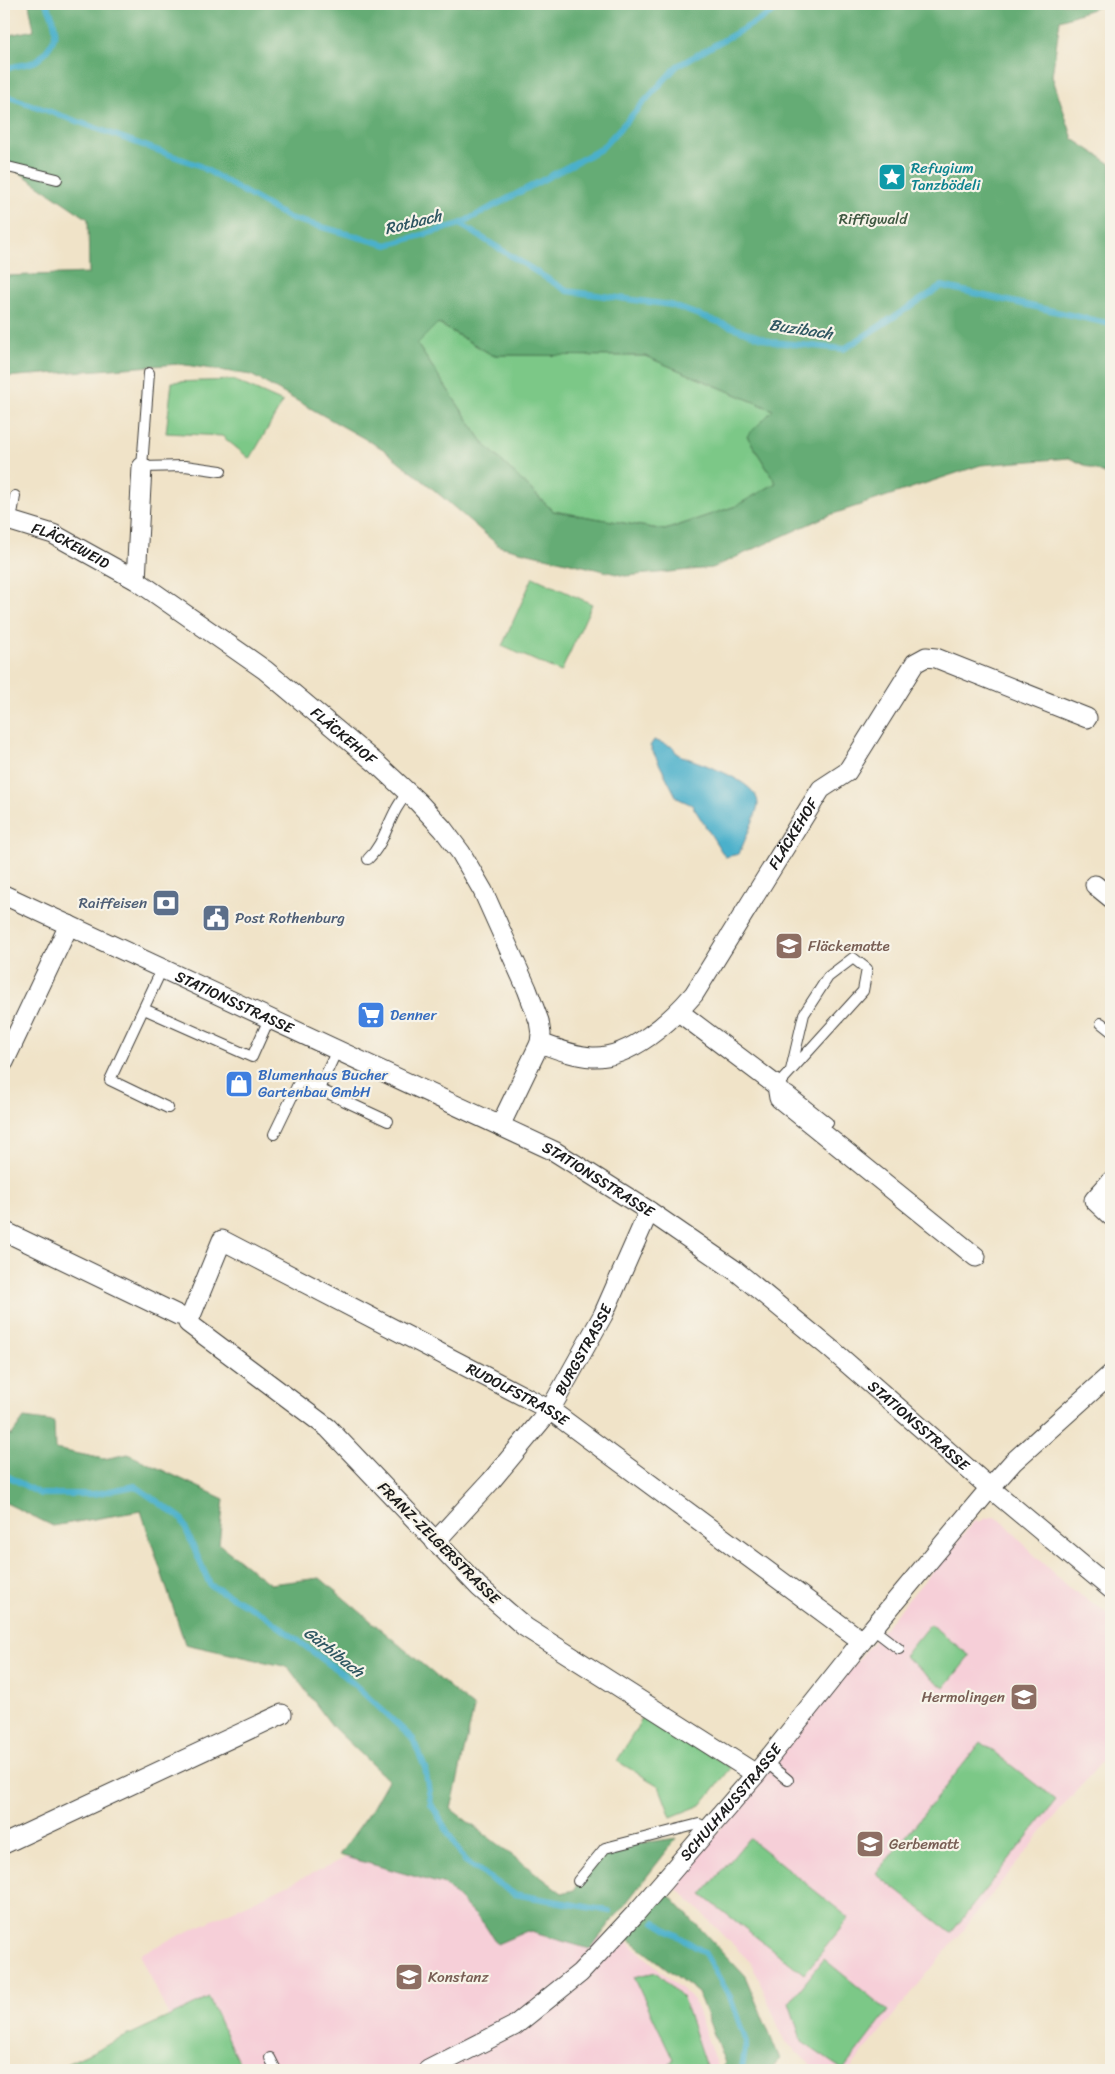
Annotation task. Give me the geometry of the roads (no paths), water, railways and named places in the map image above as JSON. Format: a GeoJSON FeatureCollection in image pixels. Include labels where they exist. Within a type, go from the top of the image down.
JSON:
{"type":"FeatureCollection","features":[{"type":"Feature","properties":{"kind":"street"},"geometry":{"type":"LineString","coordinates":[[136,580],[142,467]]}},
{"type":"Feature","properties":{"kind":"street","name":"FLÄCKEWEID"},"geometry":{"type":"LineString","coordinates":[[8,520],[53,534],[136,580]]}},
{"type":"Feature","properties":{"kind":"street","name":"FLÄCKEHOF"},"geometry":{"type":"LineString","coordinates":[[136,580],[265,670],[377,764],[442,829],[484,891],[527,989],[538,1021],[541,1034],[540,1043],[584,1056],[612,1055],[642,1041],[679,1012],[694,994],[821,789],[847,772],[915,663],[926,657],[936,658],[1087,718]]}},
{"type":"Feature","properties":{"kind":"street"},"geometry":{"type":"LineString","coordinates":[[1095,885],[1111,898]]}},
{"type":"Feature","properties":{"kind":"street","name":"STATIONSSTRASSE"},"geometry":{"type":"LineString","coordinates":[[4,895],[554,1151],[649,1210],[742,1276],[832,1350],[990,1488],[1111,1590]]}},
{"type":"Feature","properties":{"kind":"street"},"geometry":{"type":"LineString","coordinates":[[4,1062],[69,925]]}},
{"type":"Feature","properties":{"kind":"street"},"geometry":{"type":"LineString","coordinates":[[679,1012],[776,1086],[778,1098],[976,1257]]}},
{"type":"Feature","properties":{"kind":"street"},"geometry":{"type":"LineString","coordinates":[[500,1126],[540,1043]]}},
{"type":"Feature","properties":{"kind":"street"},"geometry":{"type":"LineString","coordinates":[[1111,1181],[1094,1200],[1111,1216]]}},
{"type":"Feature","properties":{"kind":"street","name":"BURGSTRASSE"},"geometry":{"type":"LineString","coordinates":[[435,1542],[491,1482],[550,1410],[604,1315],[649,1210]]}},
{"type":"Feature","properties":{"kind":"street","name":"FRANZ-ZELGERSTRASSE"},"geometry":{"type":"LineString","coordinates":[[4,1231],[183,1319],[328,1428],[479,1588],[525,1626],[761,1768]]}},
{"type":"Feature","properties":{"kind":"street","name":"RUDOLFSTRASSE"},"geometry":{"type":"LineString","coordinates":[[183,1319],[222,1240],[550,1410],[868,1635]]}},
{"type":"Feature","properties":{"kind":"street","name":"SCHULHAUSSTRASSE"},"geometry":{"type":"LineString","coordinates":[[428,2070],[514,2026],[580,1973],[636,1913],[761,1768],[868,1635],[1013,1462],[1111,1374]]}},
{"type":"Feature","properties":{"kind":"street"},"geometry":{"type":"LineString","coordinates":[[4,1844],[282,1714]]}},
{"type":"Feature","properties":{"kind":"lane"},"geometry":{"type":"LineString","coordinates":[[4,166],[57,179]]}},
{"type":"Feature","properties":{"kind":"lane"},"geometry":{"type":"LineString","coordinates":[[149,373],[142,467],[185,466],[221,471]]}},
{"type":"Feature","properties":{"kind":"lane"},"geometry":{"type":"LineString","coordinates":[[8,520],[14,496]]}},
{"type":"Feature","properties":{"kind":"lane"},"geometry":{"type":"LineString","coordinates":[[368,860],[379,845],[400,802],[408,793]]}},
{"type":"Feature","properties":{"kind":"lane"},"geometry":{"type":"LineString","coordinates":[[791,1070],[804,1014],[828,977],[853,958],[867,969],[863,991],[791,1070],[776,1086],[789,1092],[828,1123]]}},
{"type":"Feature","properties":{"kind":"lane"},"geometry":{"type":"LineString","coordinates":[[162,969],[110,1080],[168,1108]]}},
{"type":"Feature","properties":{"kind":"lane"},"geometry":{"type":"LineString","coordinates":[[144,1008],[252,1058],[269,1019]]}},
{"type":"Feature","properties":{"kind":"lane"},"geometry":{"type":"LineString","coordinates":[[1101,1023],[1111,1032]]}},
{"type":"Feature","properties":{"kind":"lane"},"geometry":{"type":"LineString","coordinates":[[319,1089],[337,1050]]}},
{"type":"Feature","properties":{"kind":"lane"},"geometry":{"type":"LineString","coordinates":[[274,1134],[300,1080],[388,1122]]}},
{"type":"Feature","properties":{"kind":"lane"},"geometry":{"type":"LineString","coordinates":[[868,1635],[899,1649]]}},
{"type":"Feature","properties":{"kind":"lane"},"geometry":{"type":"LineString","coordinates":[[761,1768],[788,1780]]}},
{"type":"Feature","properties":{"kind":"lane"},"geometry":{"type":"LineString","coordinates":[[578,1881],[605,1848],[699,1824],[708,1829]]}},
{"type":"Feature","properties":{"kind":"lane"},"geometry":{"type":"LineString","coordinates":[[270,2058],[276,2070]]}},
{"type":"Feature","properties":{"kind":"water"},"geometry":{"type":"Polygon","coordinates":[[[654,740],[673,747],[677,754],[738,780],[756,795],[757,808],[739,854],[725,857],[692,805],[677,798],[650,746],[654,740]]]}},
{"type":"Feature","properties":{"kind":"waterway"},"geometry":{"type":"LineString","coordinates":[[4,70],[34,62],[50,46],[55,30],[53,18],[46,4]]}},
{"type":"Feature","properties":{"kind":"waterway","name":"Rotbach"},"geometry":{"type":"LineString","coordinates":[[4,95],[198,165],[289,218],[387,245],[460,224],[601,149],[677,66],[788,4]]}},
{"type":"Feature","properties":{"kind":"waterway","name":"Buzibach"},"geometry":{"type":"LineString","coordinates":[[460,224],[567,291],[671,305],[773,342],[844,349],[942,286],[1111,324]]}},
{"type":"Feature","properties":{"kind":"waterway","name":"Gärbibach"},"geometry":{"type":"LineString","coordinates":[[4,1474],[40,1494],[94,1494],[135,1486],[181,1518],[210,1585],[261,1613],[344,1675],[413,1739],[425,1768],[431,1804],[465,1861],[514,1894],[609,1911]]}},
{"type":"Feature","properties":{"kind":"waterway"},"geometry":{"type":"LineString","coordinates":[[655,1922],[704,1952],[730,1997],[746,2042],[742,2070]]}},
{"type":"Feature","properties":{"kind":"place","name":"Refugium Tanzbödeli"},"geometry":{"type":"Point","coordinates":[892,177]}},
{"type":"Feature","properties":{"kind":"place","name":"Raiffeisen"},"geometry":{"type":"Point","coordinates":[166,903]}},
{"type":"Feature","properties":{"kind":"place","name":"Post Rothenburg"},"geometry":{"type":"Point","coordinates":[216,918]}},
{"type":"Feature","properties":{"kind":"place","name":"Fläckematte"},"geometry":{"type":"Point","coordinates":[789,946]}},
{"type":"Feature","properties":{"kind":"place","name":"Denner"},"geometry":{"type":"Point","coordinates":[371,1015]}},
{"type":"Feature","properties":{"kind":"place","name":"Blumenhaus Bucher Gartenbau GmbH"},"geometry":{"type":"Point","coordinates":[239,1084]}},
{"type":"Feature","properties":{"kind":"place","name":"Hermolingen"},"geometry":{"type":"Point","coordinates":[1024,1697]}},
{"type":"Feature","properties":{"kind":"place","name":"Gerbematt"},"geometry":{"type":"Point","coordinates":[870,1844]}},
{"type":"Feature","properties":{"kind":"place","name":"Konstanz"},"geometry":{"type":"Point","coordinates":[409,1977]}},
{"type":"Feature","properties":{"kind":"park label","name":"Riffigwald"},"geometry":{"type":"Point","coordinates":[873,219]}}]}
